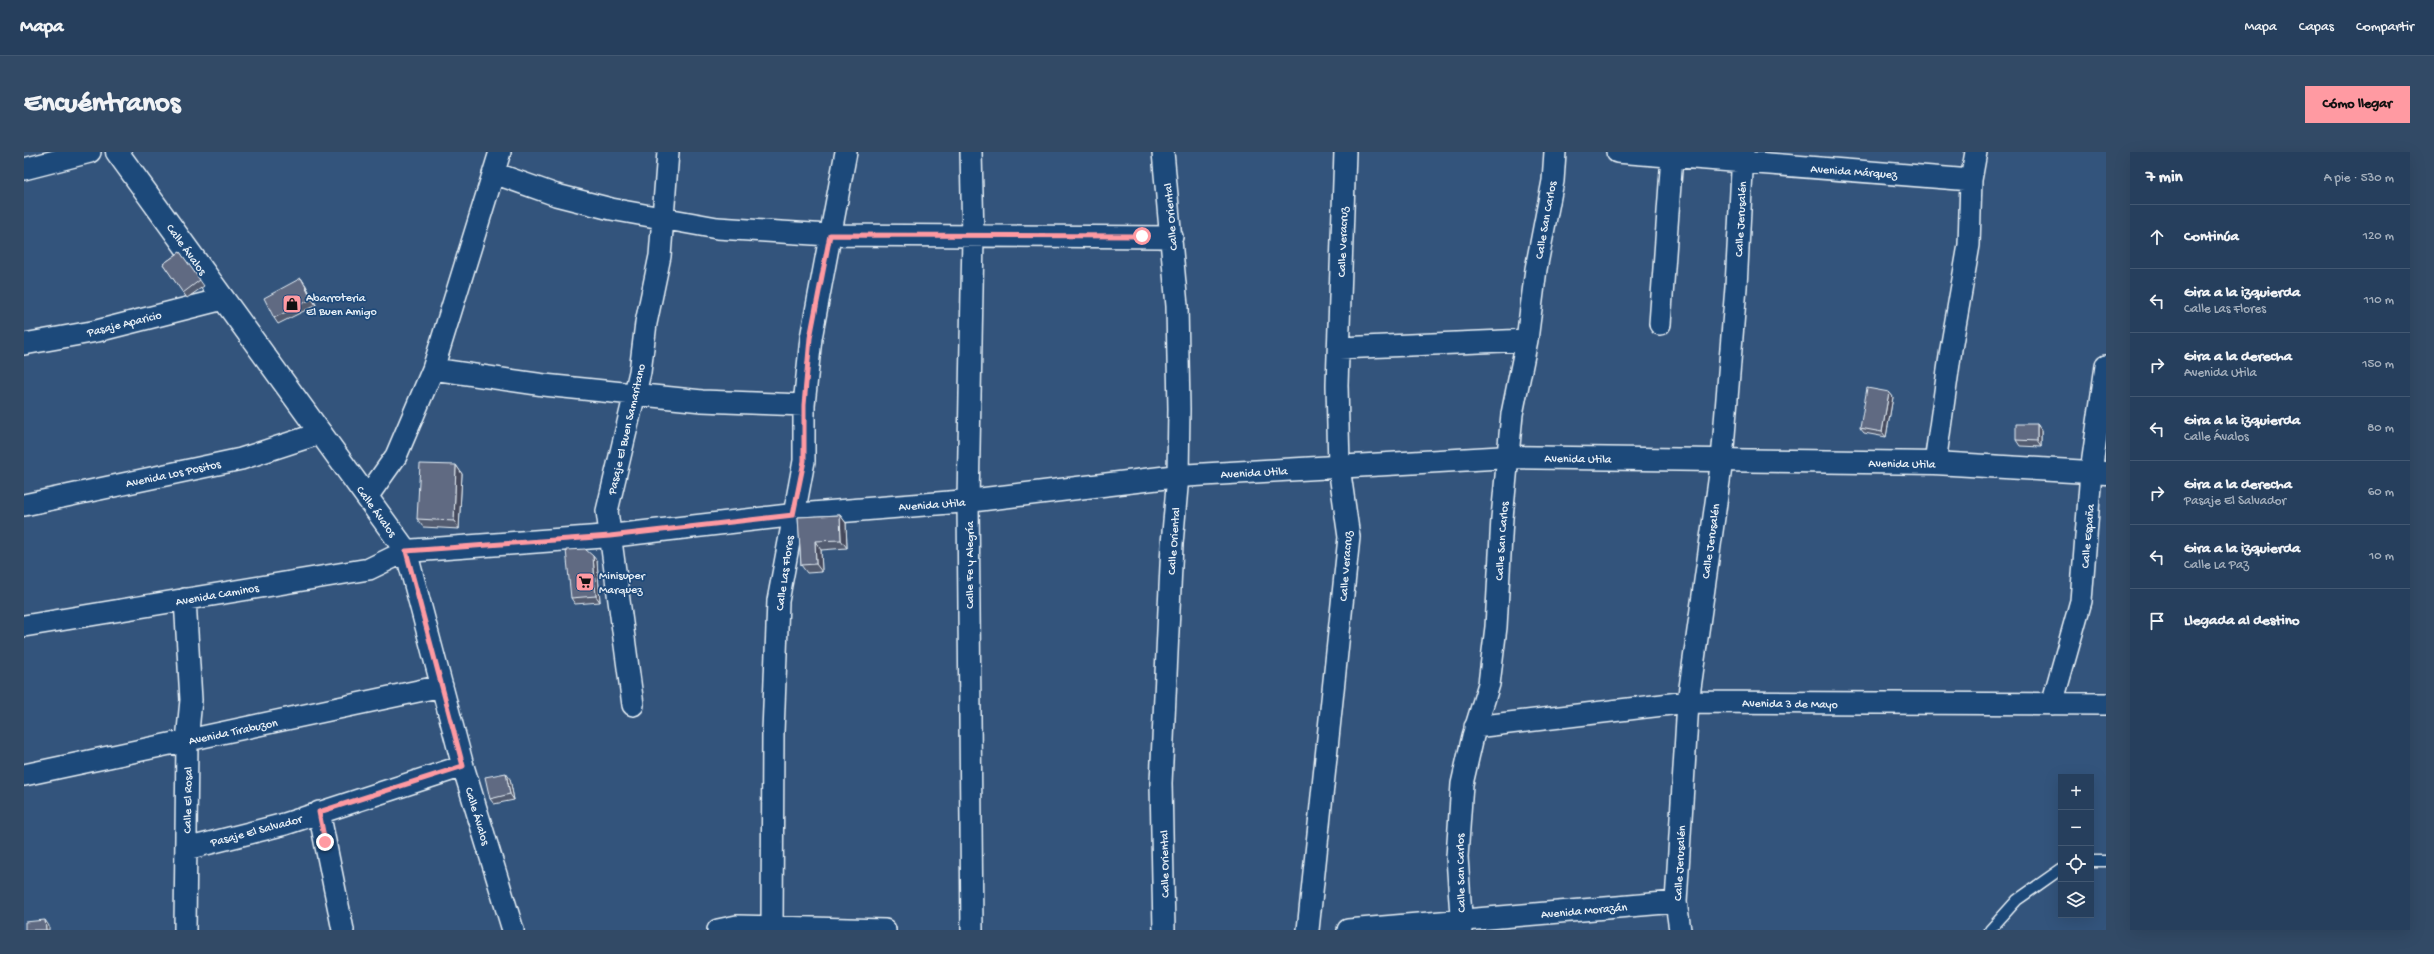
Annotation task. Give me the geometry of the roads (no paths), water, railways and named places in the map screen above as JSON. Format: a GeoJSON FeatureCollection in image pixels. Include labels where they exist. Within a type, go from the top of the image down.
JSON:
{"type":"FeatureCollection","features":[{"type":"Feature","properties":{"kind":"street"},"geometry":{"type":"LineString","coordinates":[[24,168],[90,152]]}},
{"type":"Feature","properties":{"kind":"street","name":"Calle Ávalos"},"geometry":{"type":"LineString","coordinates":[[117,152],[406,551],[463,766],[512,930]]}},
{"type":"Feature","properties":{"kind":"street"},"geometry":{"type":"LineString","coordinates":[[367,498],[396,456],[433,369],[500,152]]}},
{"type":"Feature","properties":{"kind":"street","name":"Pasaje El Buen Samaritano"},"geometry":{"type":"LineString","coordinates":[[632,705],[607,511],[634,394],[660,256],[668,152]]}},
{"type":"Feature","properties":{"kind":"street","name":"Calle Las Flores"},"geometry":{"type":"LineString","coordinates":[[772,926],[773,732],[778,601],[804,461],[804,405],[810,338],[846,152]]}},
{"type":"Feature","properties":{"kind":"street","name":"Calle Fe y Alegría"},"geometry":{"type":"LineString","coordinates":[[971,152],[973,236],[968,502],[972,930]]}},
{"type":"Feature","properties":{"kind":"street","name":"Calle Oriental"},"geometry":{"type":"LineString","coordinates":[[1164,152],[1177,306],[1178,476],[1172,544],[1161,783],[1164,930]]}},
{"type":"Feature","properties":{"kind":"street","name":"Calle Veracruz"},"geometry":{"type":"LineString","coordinates":[[1308,930],[1349,537],[1339,467],[1339,348],[1345,152]]}},
{"type":"Feature","properties":{"kind":"street","name":"Calle San Carlos"},"geometry":{"type":"LineString","coordinates":[[1462,926],[1457,856],[1462,784],[1476,727],[1489,684],[1512,414],[1527,340],[1536,269],[1553,181],[1555,152]]}},
{"type":"Feature","properties":{"kind":"street","name":"Avenida Márquez"},"geometry":{"type":"LineString","coordinates":[[1617,152],[1672,156],[1743,157],[1971,180]]}},
{"type":"Feature","properties":{"kind":"street"},"geometry":{"type":"LineString","coordinates":[[1935,463],[1951,349],[1969,244],[1971,180],[1976,152]]}},
{"type":"Feature","properties":{"kind":"street"},"geometry":{"type":"LineString","coordinates":[[1660,324],[1672,156]]}},
{"type":"Feature","properties":{"kind":"street","name":"Calle Jerusalén"},"geometry":{"type":"LineString","coordinates":[[1680,930],[1676,902],[1688,702],[1722,460],[1736,287],[1743,157]]}},
{"type":"Feature","properties":{"kind":"street"},"geometry":{"type":"LineString","coordinates":[[494,173],[583,202],[611,209],[664,217],[717,228],[830,235],[1172,236]]}},
{"type":"Feature","properties":{"kind":"street","name":"Pasaje Aparicio"},"geometry":{"type":"LineString","coordinates":[[24,344],[97,331],[223,299]]}},
{"type":"Feature","properties":{"kind":"street"},"geometry":{"type":"LineString","coordinates":[[1339,348],[1527,340]]}},
{"type":"Feature","properties":{"kind":"street","name":"Calle España"},"geometry":{"type":"LineString","coordinates":[[2052,704],[2081,601],[2098,472],[2106,366]]}},
{"type":"Feature","properties":{"kind":"street"},"geometry":{"type":"LineString","coordinates":[[433,369],[544,385],[702,401],[804,405]]}},
{"type":"Feature","properties":{"kind":"street","name":"Avenida Los Positos"},"geometry":{"type":"LineString","coordinates":[[24,505],[241,459],[321,433]]}},
{"type":"Feature","properties":{"kind":"street","name":"Avenida Utila"},"geometry":{"type":"LineString","coordinates":[[406,551],[610,536],[793,515],[968,502],[1178,476],[1509,457],[1935,463],[2098,472]]}},
{"type":"Feature","properties":{"kind":"street","name":"Avenida Caminos"},"geometry":{"type":"LineString","coordinates":[[24,626],[369,569],[406,551]]}},
{"type":"Feature","properties":{"kind":"street","name":"Calle El Rosal"},"geometry":{"type":"LineString","coordinates":[[185,599],[191,700],[187,741],[185,930]]}},
{"type":"Feature","properties":{"kind":"street","name":"Avenida Tirabuzon"},"geometry":{"type":"LineString","coordinates":[[24,775],[442,686]]}},
{"type":"Feature","properties":{"kind":"street","name":"Avenida 3 de Mayo"},"geometry":{"type":"LineString","coordinates":[[1476,727],[1688,702],[2106,704]]}},
{"type":"Feature","properties":{"kind":"street","name":"Pasaje El Salvador"},"geometry":{"type":"LineString","coordinates":[[186,849],[285,824],[463,766]]}},
{"type":"Feature","properties":{"kind":"street"},"geometry":{"type":"LineString","coordinates":[[319,812],[343,930]]}},
{"type":"Feature","properties":{"kind":"street","name":"Avenida Morazán"},"geometry":{"type":"LineString","coordinates":[[1348,930],[1462,926],[1676,902]]}},
{"type":"Feature","properties":{"kind":"street"},"geometry":{"type":"LineString","coordinates":[[718,930],[737,926],[885,930]]}},
{"type":"Feature","properties":{"kind":"lane"},"geometry":{"type":"LineString","coordinates":[[2094,861],[2106,861]]}},
{"type":"Feature","properties":{"kind":"lane"},"geometry":{"type":"LineString","coordinates":[[1990,930],[2017,900],[2058,870]]}},
{"type":"Feature","properties":{"kind":"place","name":"Abarroteria El Buen Amigo"},"geometry":{"type":"Point","coordinates":[292,304]}},
{"type":"Feature","properties":{"kind":"place","name":"Minisuper Marquez"},"geometry":{"type":"Point","coordinates":[585,582]}}]}
